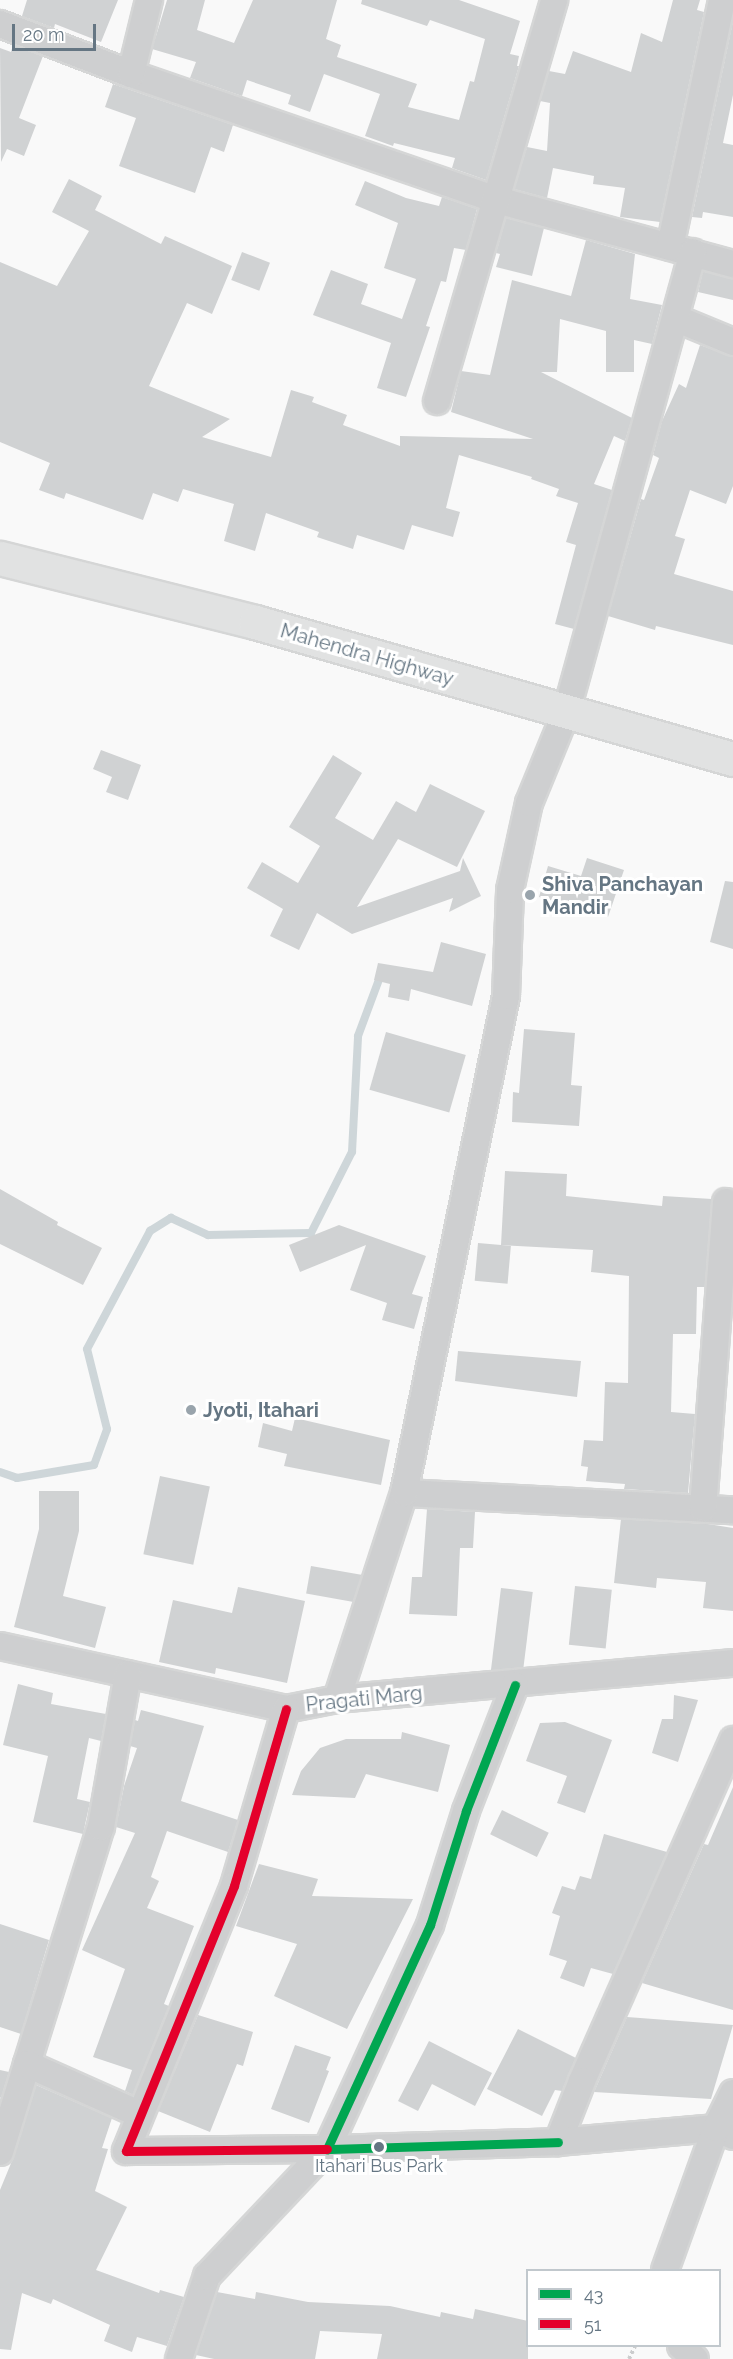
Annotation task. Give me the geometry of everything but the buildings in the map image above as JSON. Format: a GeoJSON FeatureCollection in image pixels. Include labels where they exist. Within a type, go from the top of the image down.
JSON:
{"type":"FeatureCollection","features":[{"type":"Feature","properties":{"kind":"highway","name":"Mahendra Highway"},"geometry":{"type":"LineString","coordinates":[[0,558],[255,622],[733,759]]}},
{"type":"Feature","properties":{"kind":"street"},"geometry":{"type":"LineString","coordinates":[[131,74],[149,0]]}},
{"type":"Feature","properties":{"kind":"street"},"geometry":{"type":"LineString","coordinates":[[437,401],[554,0]]}},
{"type":"Feature","properties":{"kind":"street"},"geometry":{"type":"LineString","coordinates":[[337,1699],[404,1493],[506,996],[513,879],[529,803],[566,713],[675,318],[681,249],[722,0]]}},
{"type":"Feature","properties":{"kind":"street"},"geometry":{"type":"LineString","coordinates":[[0,24],[131,74],[497,200],[733,264]]}},
{"type":"Feature","properties":{"kind":"street"},"geometry":{"type":"LineString","coordinates":[[675,318],[733,342]]}},
{"type":"Feature","properties":{"kind":"street"},"geometry":{"type":"LineString","coordinates":[[704,1508],[726,1202]]}},
{"type":"Feature","properties":{"kind":"street"},"geometry":{"type":"LineString","coordinates":[[404,1493],[733,1510]]}},
{"type":"Feature","properties":{"kind":"street","name":"Pragati Marg"},"geometry":{"type":"LineString","coordinates":[[0,1646],[286,1709],[337,1699],[515,1685],[733,1663]]}},
{"type":"Feature","properties":{"kind":"street"},"geometry":{"type":"LineString","coordinates":[[0,2152],[101,1827],[128,1674]]}},
{"type":"Feature","properties":{"kind":"street"},"geometry":{"type":"LineString","coordinates":[[180,2359],[207,2276],[327,2149],[430,1925],[466,1811],[515,1685]]}},
{"type":"Feature","properties":{"kind":"street"},"geometry":{"type":"LineString","coordinates":[[286,1709],[234,1886],[139,2114],[126,2151],[327,2149],[558,2142],[725,2132]]}},
{"type":"Feature","properties":{"kind":"street"},"geometry":{"type":"LineString","coordinates":[[558,2142],[582,2080],[733,1740]]}},
{"type":"Feature","properties":{"kind":"street"},"geometry":{"type":"LineString","coordinates":[[27,2064],[139,2114]]}},
{"type":"Feature","properties":{"kind":"street"},"geometry":{"type":"LineString","coordinates":[[666,2269],[725,2132],[733,2093]]}},
{"type":"Feature","properties":{"kind":"street"},"geometry":{"type":"LineString","coordinates":[[682,2347],[695,2359]]}},
{"type":"Feature","properties":{"kind":"waterway"},"geometry":{"type":"LineString","coordinates":[[0,1472],[17,1478],[94,1465],[107,1429],[87,1349],[150,1231],[171,1218],[208,1235],[311,1233],[352,1152],[358,1036],[381,974]]}},
{"type":"Feature","properties":{"kind":"transit line","name":"43"},"geometry":{"type":"LineString","coordinates":[[515,1685],[466,1811],[430,1925],[327,2149],[558,2142]]}},
{"type":"Feature","properties":{"kind":"transit line","name":"51"},"geometry":{"type":"LineString","coordinates":[[286,1709],[234,1886],[126,2151],[327,2149]]}},
{"type":"Feature","properties":{"kind":"place","name":"Shiva Panchayan Mandir"},"geometry":{"type":"Point","coordinates":[530,895]}},
{"type":"Feature","properties":{"kind":"place","name":"Jyoti, Itahari"},"geometry":{"type":"Point","coordinates":[191,1410]}},
{"type":"Feature","properties":{"kind":"place","name":"Itahari Bus Park"},"geometry":{"type":"Point","coordinates":[379,2147]}}]}
